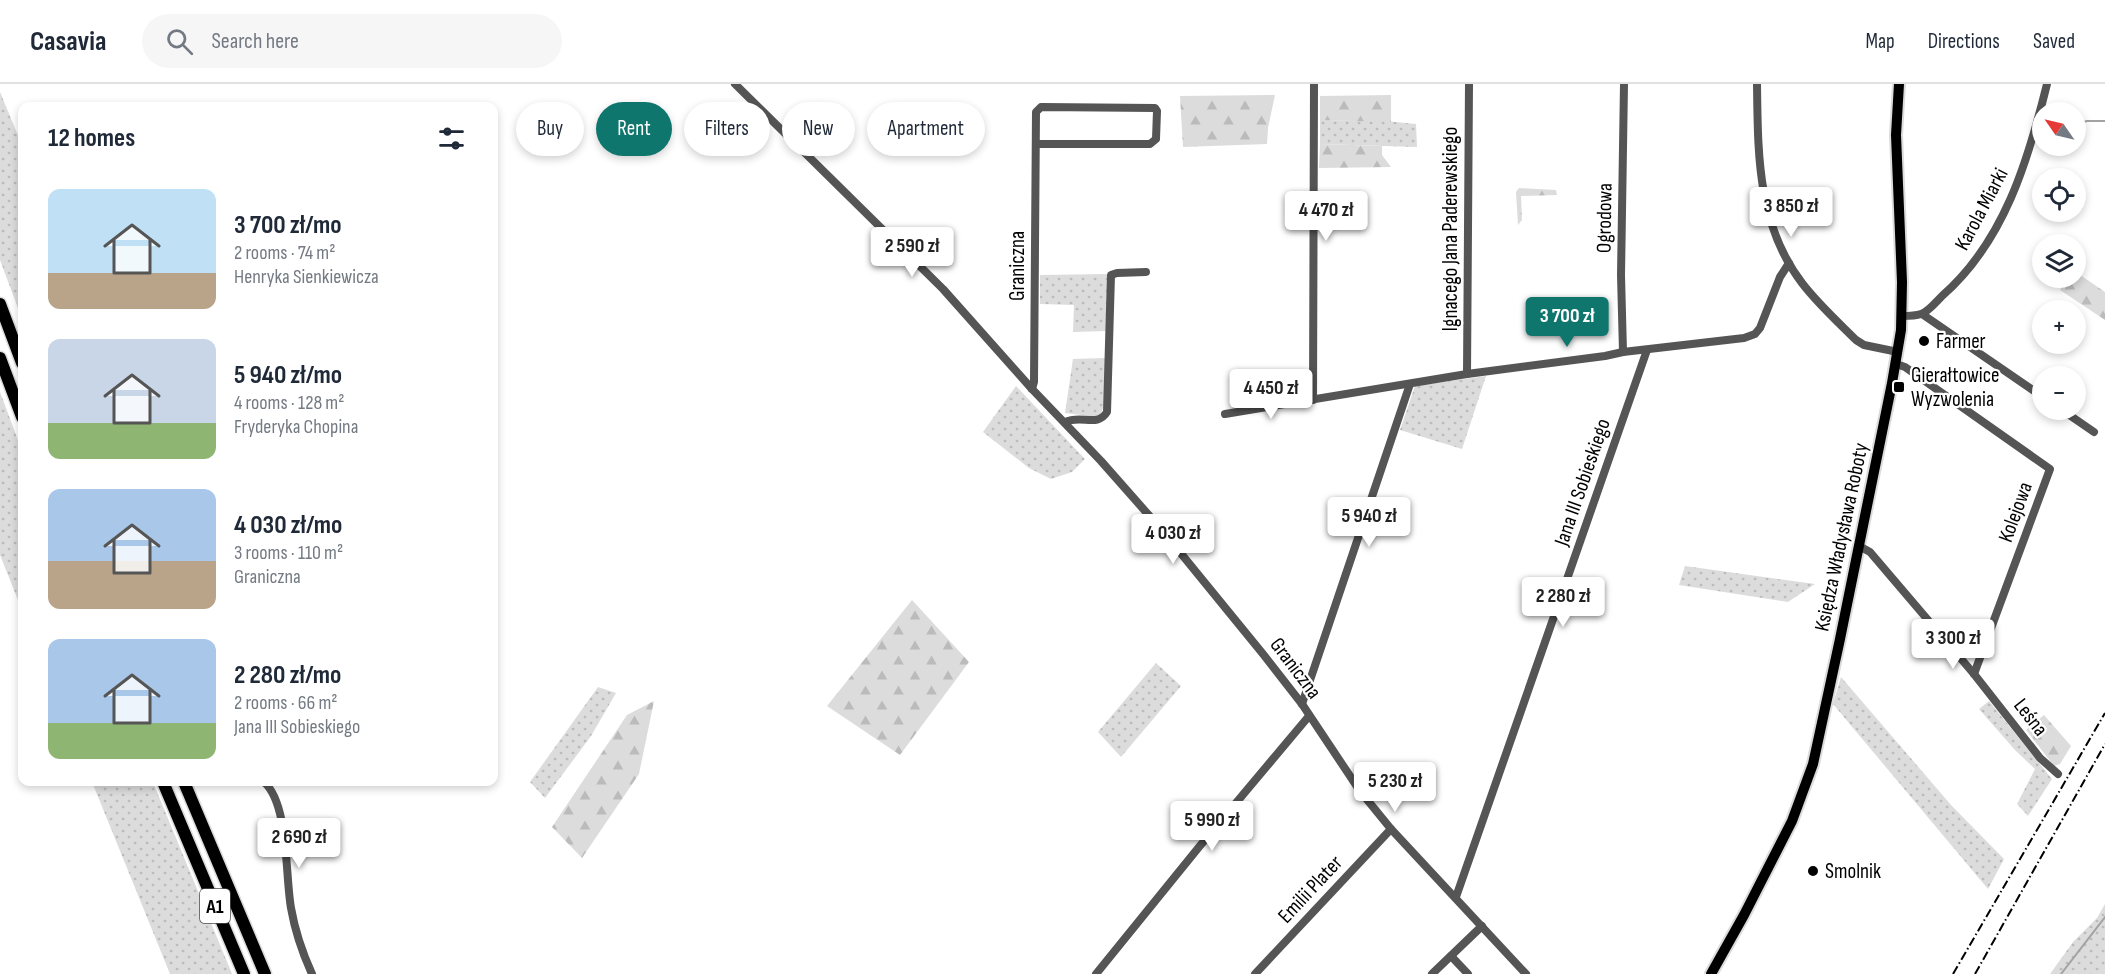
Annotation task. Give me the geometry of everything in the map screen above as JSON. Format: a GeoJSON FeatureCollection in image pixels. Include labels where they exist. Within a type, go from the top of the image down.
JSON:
{"type":"FeatureCollection","features":[{"type":"Feature","properties":{"kind":"highway"},"geometry":{"type":"LineString","coordinates":[[0,304],[18,352]]}},
{"type":"Feature","properties":{"kind":"highway"},"geometry":{"type":"LineString","coordinates":[[0,358],[18,406]]}},
{"type":"Feature","properties":{"kind":"highway","name":"A1"},"geometry":{"type":"LineString","coordinates":[[165,786],[244,974]]}},
{"type":"Feature","properties":{"kind":"highway","name":"A1"},"geometry":{"type":"LineString","coordinates":[[186,786],[265,974]]}},
{"type":"Feature","properties":{"kind":"highway"},"geometry":{"type":"LineString","coordinates":[[258,958],[271,974]]}},
{"type":"Feature","properties":{"kind":"main road","name":"Księdza Władysława Roboty"},"geometry":{"type":"LineString","coordinates":[[1711,974],[1792,820],[1813,764],[1898,352],[1902,316],[1896,135],[1899,84]]}},
{"type":"Feature","properties":{"kind":"street","name":"Graniczna"},"geometry":{"type":"LineString","coordinates":[[735,84],[943,289],[1161,529],[1302,704],[1360,790],[1391,829],[1526,974]]}},
{"type":"Feature","properties":{"kind":"street"},"geometry":{"type":"LineString","coordinates":[[1313,400],[1314,84]]}},
{"type":"Feature","properties":{"kind":"street","name":"Ignacego Jana Paderewskiego"},"geometry":{"type":"LineString","coordinates":[[1467,374],[1469,84]]}},
{"type":"Feature","properties":{"kind":"street","name":"Ogrodowa"},"geometry":{"type":"LineString","coordinates":[[1623,352],[1621,275],[1624,84]]}},
{"type":"Feature","properties":{"kind":"street"},"geometry":{"type":"LineString","coordinates":[[1757,84],[1758,161],[1769,221],[1789,263],[1811,295],[1856,340],[1864,345],[1898,352]]}},
{"type":"Feature","properties":{"kind":"street","name":"Karola Miarki"},"geometry":{"type":"LineString","coordinates":[[1922,314],[1960,280],[1993,234],[2025,164],[2047,84]]}},
{"type":"Feature","properties":{"kind":"street","name":"Graniczna"},"geometry":{"type":"LineString","coordinates":[[1032,388],[1034,381],[1036,112],[1041,107],[1155,108],[1157,111],[1156,139],[1150,144],[1036,144]]}},
{"type":"Feature","properties":{"kind":"street"},"geometry":{"type":"LineString","coordinates":[[1225,414],[1467,374],[1744,338],[1755,334],[1763,324],[1780,277],[1789,263]]}},
{"type":"Feature","properties":{"kind":"street"},"geometry":{"type":"LineString","coordinates":[[1065,422],[1074,418],[1099,420],[1107,412],[1111,275],[1146,272]]}},
{"type":"Feature","properties":{"kind":"street"},"geometry":{"type":"LineString","coordinates":[[1902,316],[1922,314],[2032,389]]}},
{"type":"Feature","properties":{"kind":"street","name":"Jana III Sobieskiego"},"geometry":{"type":"LineString","coordinates":[[1456,897],[1647,350]]}},
{"type":"Feature","properties":{"kind":"street","name":"Kolejowa"},"geometry":{"type":"LineString","coordinates":[[1896,364],[1905,367],[2050,469],[1974,674]]}},
{"type":"Feature","properties":{"kind":"street"},"geometry":{"type":"LineString","coordinates":[[1302,704],[1410,384]]}},
{"type":"Feature","properties":{"kind":"street"},"geometry":{"type":"LineString","coordinates":[[2077,420],[2094,432]]}},
{"type":"Feature","properties":{"kind":"street","name":"Leśna"},"geometry":{"type":"LineString","coordinates":[[1859,546],[1869,552],[1974,674],[2040,758],[2058,774]]}},
{"type":"Feature","properties":{"kind":"street"},"geometry":{"type":"LineString","coordinates":[[1096,974],[1309,716]]}},
{"type":"Feature","properties":{"kind":"street"},"geometry":{"type":"LineString","coordinates":[[267,786],[276,799],[280,815],[291,907],[300,948],[312,974]]}},
{"type":"Feature","properties":{"kind":"street","name":"Emilii Plater"},"geometry":{"type":"LineString","coordinates":[[1255,974],[1391,829]]}},
{"type":"Feature","properties":{"kind":"street"},"geometry":{"type":"LineString","coordinates":[[1432,974],[1482,926]]}},
{"type":"Feature","properties":{"kind":"street"},"geometry":{"type":"LineString","coordinates":[[1450,956],[1468,974]]}},
{"type":"Feature","properties":{"kind":"green space"},"geometry":{"type":"Polygon","coordinates":[[[0,92],[18,135],[18,308],[0,260],[0,92]]]}},
{"type":"Feature","properties":{"kind":"green space"},"geometry":{"type":"Polygon","coordinates":[[[1275,95],[1267,144],[1183,147],[1180,96],[1275,95]]]}},
{"type":"Feature","properties":{"kind":"green space"},"geometry":{"type":"Polygon","coordinates":[[[1391,95],[1391,122],[1320,120],[1320,96],[1391,95]]]}},
{"type":"Feature","properties":{"kind":"green space"},"geometry":{"type":"Polygon","coordinates":[[[1320,120],[1416,124],[1417,147],[1320,144],[1320,120]]]}},
{"type":"Feature","properties":{"kind":"green space"},"geometry":{"type":"Polygon","coordinates":[[[1320,144],[1382,146],[1382,155],[1391,167],[1319,168],[1320,144]]]}},
{"type":"Feature","properties":{"kind":"green space"},"geometry":{"type":"Polygon","coordinates":[[[1519,188],[1556,190],[1557,195],[1521,196],[1522,220],[1518,225],[1516,192],[1519,188]]]}},
{"type":"Feature","properties":{"kind":"green space"},"geometry":{"type":"Polygon","coordinates":[[[1108,274],[1107,331],[1073,332],[1074,305],[1040,304],[1040,275],[1108,274]]]}},
{"type":"Feature","properties":{"kind":"green space"},"geometry":{"type":"Polygon","coordinates":[[[2086,279],[2105,292],[2105,320],[2086,307],[2086,300],[2075,300],[2060,290],[2061,288],[2086,288],[2086,279]]]}},
{"type":"Feature","properties":{"kind":"green space"},"geometry":{"type":"Polygon","coordinates":[[[1107,358],[1105,404],[1098,417],[1065,413],[1073,359],[1107,358]]]}},
{"type":"Feature","properties":{"kind":"green space"},"geometry":{"type":"Polygon","coordinates":[[[1486,376],[1462,449],[1400,430],[1415,386],[1486,376]]]}},
{"type":"Feature","properties":{"kind":"green space"},"geometry":{"type":"Polygon","coordinates":[[[1016,386],[1085,459],[1072,472],[1051,479],[1029,468],[983,432],[1016,386]]]}},
{"type":"Feature","properties":{"kind":"green space"},"geometry":{"type":"Polygon","coordinates":[[[0,392],[18,440],[18,600],[0,555],[0,392]]]}},
{"type":"Feature","properties":{"kind":"green space"},"geometry":{"type":"Polygon","coordinates":[[[1685,566],[1815,584],[1788,602],[1679,585],[1685,566]]]}},
{"type":"Feature","properties":{"kind":"green space"},"geometry":{"type":"Polygon","coordinates":[[[912,600],[969,662],[900,755],[827,706],[912,600]]]}},
{"type":"Feature","properties":{"kind":"green space"},"geometry":{"type":"Polygon","coordinates":[[[1156,663],[1181,686],[1121,757],[1098,732],[1156,663]]]}},
{"type":"Feature","properties":{"kind":"green space"},"geometry":{"type":"Polygon","coordinates":[[[1841,677],[1951,805],[2004,859],[1988,889],[1833,704],[1841,677]]]}},
{"type":"Feature","properties":{"kind":"green space"},"geometry":{"type":"Polygon","coordinates":[[[598,687],[616,693],[591,736],[545,798],[530,782],[598,687]]]}},
{"type":"Feature","properties":{"kind":"green space"},"geometry":{"type":"Polygon","coordinates":[[[654,701],[639,774],[582,858],[552,827],[627,715],[654,701]]]}},
{"type":"Feature","properties":{"kind":"green space"},"geometry":{"type":"Polygon","coordinates":[[[1989,701],[2052,779],[2028,816],[2017,804],[2035,769],[1979,709],[1989,701]]]}},
{"type":"Feature","properties":{"kind":"green space"},"geometry":{"type":"Polygon","coordinates":[[[2044,715],[2071,746],[2060,764],[2054,766],[2026,730],[2044,715]]]}},
{"type":"Feature","properties":{"kind":"green space"},"geometry":{"type":"Polygon","coordinates":[[[94,786],[155,786],[232,974],[170,974],[94,786]]]}},
{"type":"Feature","properties":{"kind":"green space"},"geometry":{"type":"Polygon","coordinates":[[[2105,904],[2105,974],[2050,974],[2073,942],[2097,918],[2105,904]]]}},
{"type":"Feature","properties":{"kind":"waterway"},"geometry":{"type":"LineString","coordinates":[[2086,121],[2105,121]]}},
{"type":"Feature","properties":{"kind":"waterway"},"geometry":{"type":"LineString","coordinates":[[2061,974],[2105,917]]}},
{"type":"Feature","properties":{"kind":"railway"},"geometry":{"type":"LineString","coordinates":[[1953,974],[2105,713]]}},
{"type":"Feature","properties":{"kind":"railway"},"geometry":{"type":"LineString","coordinates":[[1975,974],[2105,744]]}},
{"type":"Feature","properties":{"kind":"place","name":"Farmer"},"geometry":{"type":"Point","coordinates":[1924,341]}},
{"type":"Feature","properties":{"kind":"place","name":"Gierałtowice Wyzwolenia"},"geometry":{"type":"Point","coordinates":[1899,387]}},
{"type":"Feature","properties":{"kind":"place","name":"Smolnik"},"geometry":{"type":"Point","coordinates":[1813,871]}}]}
